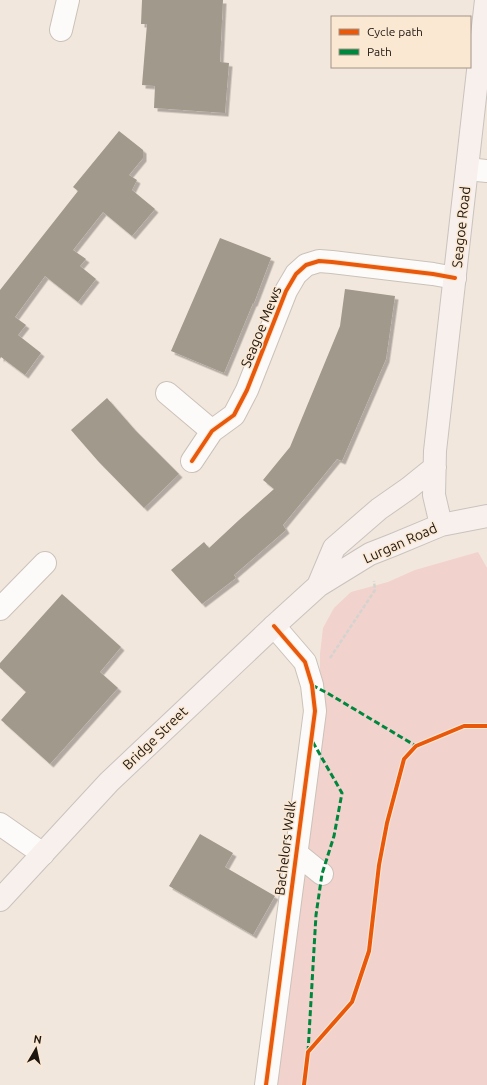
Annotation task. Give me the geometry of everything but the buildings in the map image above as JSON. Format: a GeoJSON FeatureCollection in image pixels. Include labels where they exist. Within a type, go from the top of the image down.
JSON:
{"type":"FeatureCollection","features":[{"type":"Feature","properties":{"kind":"main road","name":"Seagoe Road"},"geometry":{"type":"LineString","coordinates":[[441,525],[434,495],[435,451],[455,278],[477,170],[486,0]]}},
{"type":"Feature","properties":{"kind":"main road"},"geometry":{"type":"LineString","coordinates":[[318,586],[334,548],[379,509],[435,467]]}},
{"type":"Feature","properties":{"kind":"main road","name":"Lurgan Road"},"geometry":{"type":"LineString","coordinates":[[318,586],[370,554],[441,525],[487,516]]}},
{"type":"Feature","properties":{"kind":"main road","name":"Bridge Street"},"geometry":{"type":"LineString","coordinates":[[0,900],[109,782],[318,586]]}},
{"type":"Feature","properties":{"kind":"street"},"geometry":{"type":"LineString","coordinates":[[61,30],[68,0]]}},
{"type":"Feature","properties":{"kind":"street","name":"Seagoe Mews"},"geometry":{"type":"LineString","coordinates":[[192,461],[212,432],[234,415],[247,390],[286,291],[296,274],[306,265],[319,261],[332,262],[455,278]]}},
{"type":"Feature","properties":{"kind":"street"},"geometry":{"type":"LineString","coordinates":[[167,393],[212,432]]}},
{"type":"Feature","properties":{"kind":"street"},"geometry":{"type":"LineString","coordinates":[[0,609],[45,562]]}},
{"type":"Feature","properties":{"kind":"street","name":"Bachelors Walk"},"geometry":{"type":"LineString","coordinates":[[266,1085],[315,711],[312,685],[305,662],[274,626]]}},
{"type":"Feature","properties":{"kind":"street"},"geometry":{"type":"LineString","coordinates":[[0,824],[43,854]]}},
{"type":"Feature","properties":{"kind":"street"},"geometry":{"type":"LineString","coordinates":[[296,853],[322,874]]}},
{"type":"Feature","properties":{"kind":"path"},"geometry":{"type":"LineString","coordinates":[[312,685],[375,590],[370,554]]}},
{"type":"Feature","properties":{"kind":"shaded area"},"geometry":{"type":"Polygon","coordinates":[[[478,552],[487,568],[487,1085],[266,1085],[320,689],[320,654],[323,628],[334,608],[351,592],[388,582],[415,570],[478,552]]]}},
{"type":"Feature","properties":{"kind":"marked path"},"geometry":{"type":"LineString","coordinates":[[312,685],[416,746]]}},
{"type":"Feature","properties":{"kind":"marked path"},"geometry":{"type":"LineString","coordinates":[[308,1052],[316,915],[322,874],[334,836],[342,793],[311,739]]}},
{"type":"Feature","properties":{"kind":"cycle path"},"geometry":{"type":"LineString","coordinates":[[192,461],[212,431],[234,415],[247,390],[286,291],[296,274],[306,265],[319,261],[332,262],[455,278]]}},
{"type":"Feature","properties":{"kind":"cycle path"},"geometry":{"type":"LineString","coordinates":[[266,1085],[315,711],[312,685],[305,662],[274,626]]}},
{"type":"Feature","properties":{"kind":"cycle path"},"geometry":{"type":"LineString","coordinates":[[304,1085],[308,1052],[352,1002],[369,951],[379,865],[387,823],[404,759],[416,746],[464,726],[487,726]]}}]}
